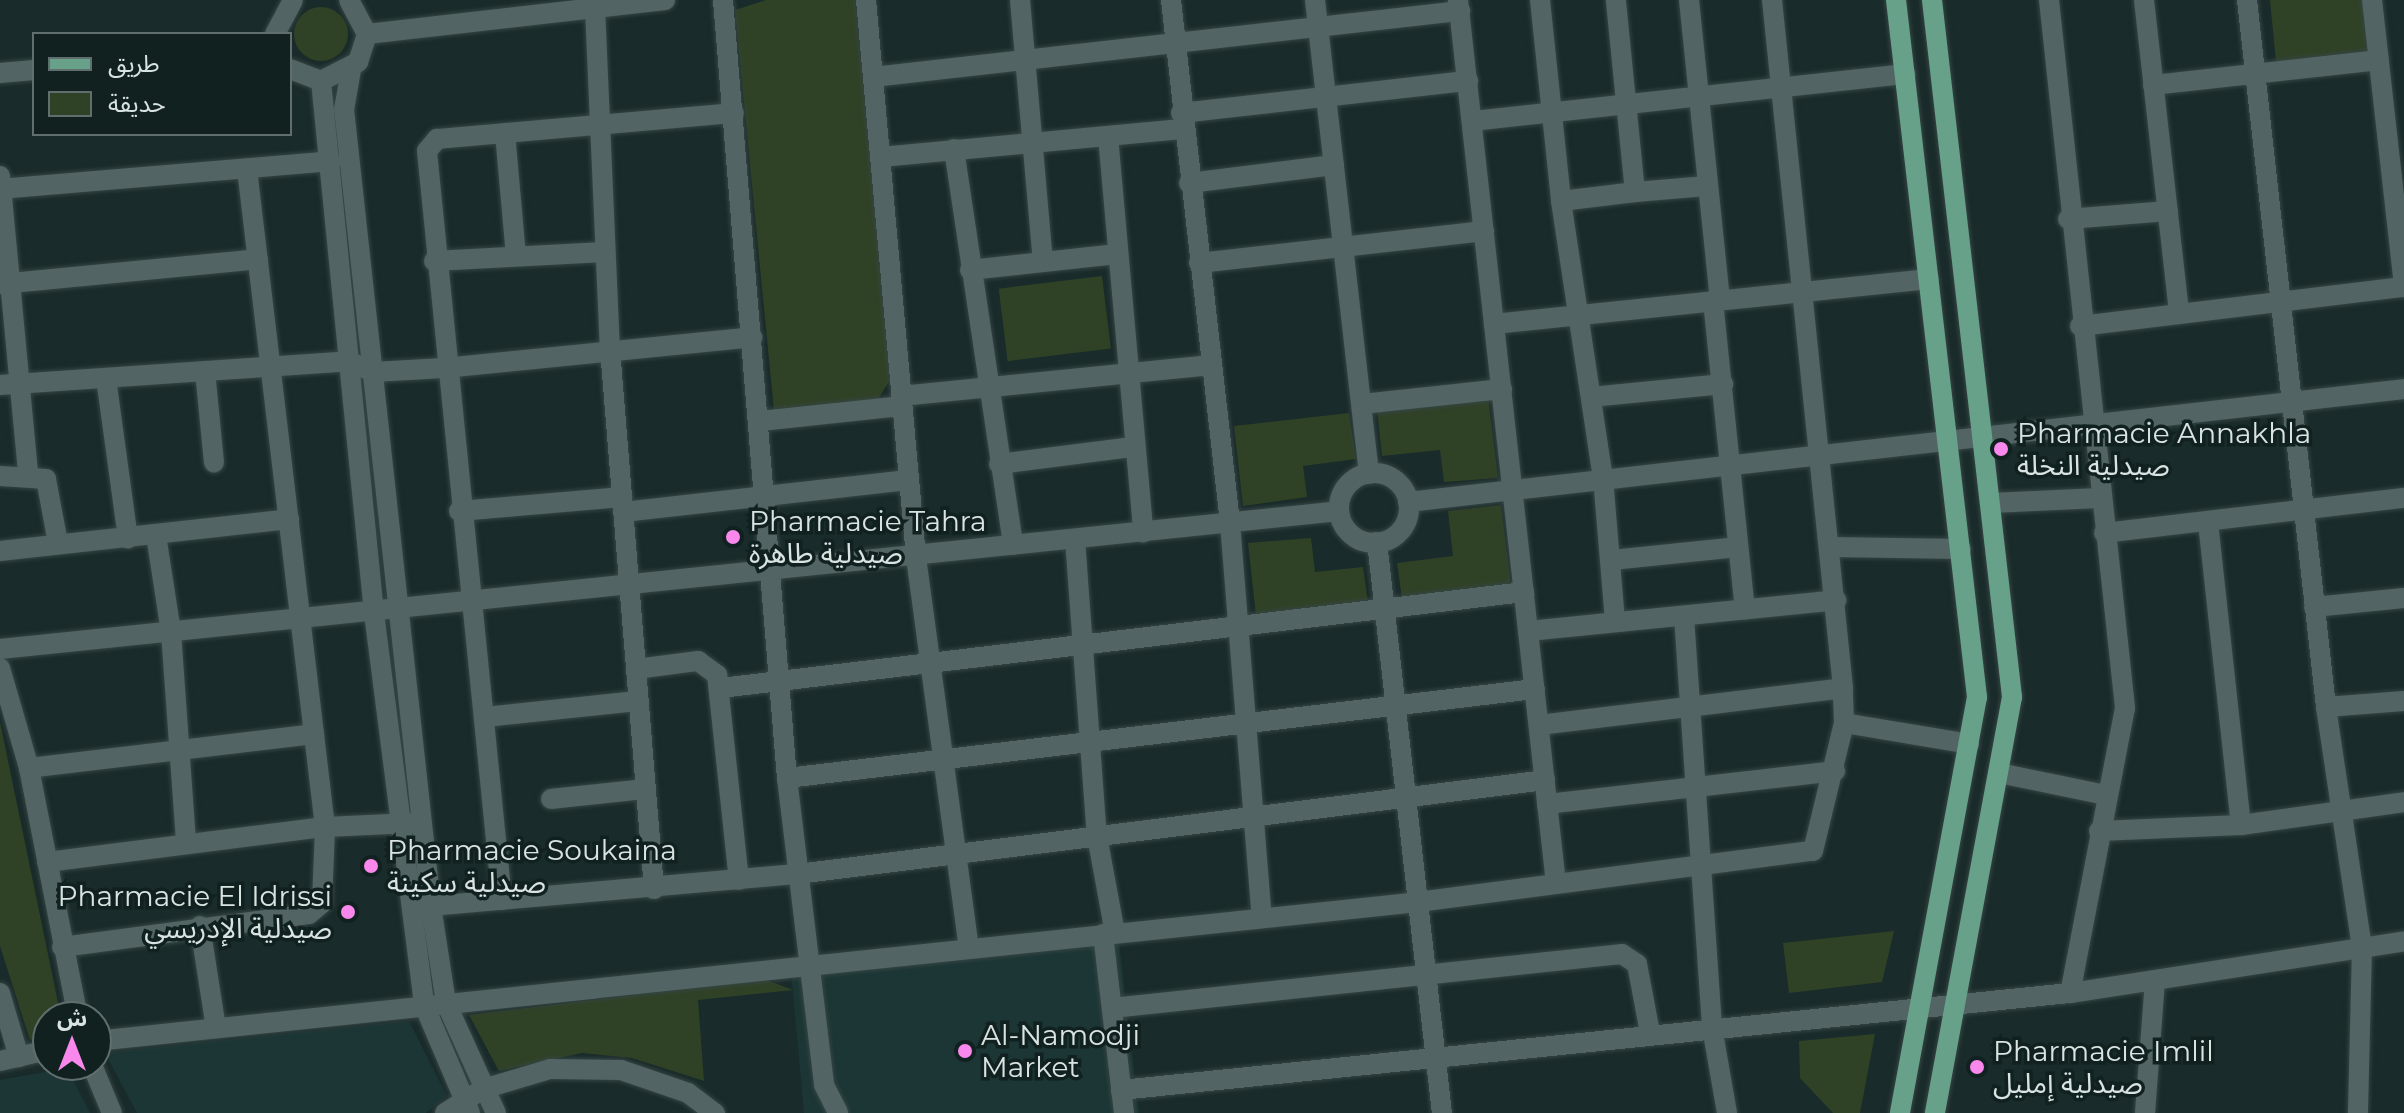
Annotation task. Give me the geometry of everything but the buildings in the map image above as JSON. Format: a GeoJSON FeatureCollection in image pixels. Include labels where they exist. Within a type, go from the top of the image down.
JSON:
{"type":"FeatureCollection","features":[{"type":"Feature","properties":{"kind":"main road"},"geometry":{"type":"LineString","coordinates":[[1896,0],[1977,677],[1969,744],[1900,1113]]}},
{"type":"Feature","properties":{"kind":"main road"},"geometry":{"type":"LineString","coordinates":[[1932,0],[2012,697],[1935,1113]]}},
{"type":"Feature","properties":{"kind":"street"},"geometry":{"type":"LineString","coordinates":[[349,0],[367,34]]}},
{"type":"Feature","properties":{"kind":"street"},"geometry":{"type":"LineString","coordinates":[[484,21],[502,0]]}},
{"type":"Feature","properties":{"kind":"street"},"geometry":{"type":"LineString","coordinates":[[367,34],[665,0]]}},
{"type":"Feature","properties":{"kind":"street"},"geometry":{"type":"LineString","coordinates":[[723,0],[761,421],[787,778],[824,1085],[838,1113]]}},
{"type":"Feature","properties":{"kind":"street"},"geometry":{"type":"LineString","coordinates":[[866,0],[916,557],[931,663],[940,763],[969,948]]}},
{"type":"Feature","properties":{"kind":"street"},"geometry":{"type":"LineString","coordinates":[[1020,0],[1029,141],[1043,262]]}},
{"type":"Feature","properties":{"kind":"street"},"geometry":{"type":"LineString","coordinates":[[1171,0],[1182,121],[1230,523],[1262,918]]}},
{"type":"Feature","properties":{"kind":"street"},"geometry":{"type":"LineString","coordinates":[[1315,0],[1369,474]]}},
{"type":"Feature","properties":{"kind":"street"},"geometry":{"type":"LineString","coordinates":[[1540,0],[1549,113],[1603,478],[1615,622]]}},
{"type":"Feature","properties":{"kind":"street"},"geometry":{"type":"LineString","coordinates":[[1616,0],[1635,192]]}},
{"type":"Feature","properties":{"kind":"street"},"geometry":{"type":"LineString","coordinates":[[1689,0],[1745,609]]}},
{"type":"Feature","properties":{"kind":"street"},"geometry":{"type":"LineString","coordinates":[[112,1039],[1418,902],[1813,851],[1835,771],[1844,723],[1843,688],[1772,0]]}},
{"type":"Feature","properties":{"kind":"street"},"geometry":{"type":"LineString","coordinates":[[2049,0],[2068,219],[2125,708],[2070,993]]}},
{"type":"Feature","properties":{"kind":"street"},"geometry":{"type":"LineString","coordinates":[[2144,0],[2179,314]]}},
{"type":"Feature","properties":{"kind":"street"},"geometry":{"type":"LineString","coordinates":[[2247,0],[2283,298],[2326,707],[2362,947],[2358,1113]]}},
{"type":"Feature","properties":{"kind":"street"},"geometry":{"type":"LineString","coordinates":[[2080,326],[2283,298],[2404,287],[2398,179],[2372,0]]}},
{"type":"Feature","properties":{"kind":"street"},"geometry":{"type":"LineString","coordinates":[[276,32],[285,2]]}},
{"type":"Feature","properties":{"kind":"street"},"geometry":{"type":"LineString","coordinates":[[873,77],[1022,58],[1176,45],[1459,6],[1556,884]]}},
{"type":"Feature","properties":{"kind":"street"},"geometry":{"type":"LineString","coordinates":[[595,8],[596,126],[610,349],[654,889]]}},
{"type":"Feature","properties":{"kind":"street"},"geometry":{"type":"LineString","coordinates":[[367,34],[351,70],[344,109],[397,611],[424,1005],[466,1106]]}},
{"type":"Feature","properties":{"kind":"street"},"geometry":{"type":"LineString","coordinates":[[2153,85],[2379,60]]}},
{"type":"Feature","properties":{"kind":"street"},"geometry":{"type":"LineString","coordinates":[[0,73],[32,70]]}},
{"type":"Feature","properties":{"kind":"street"},"geometry":{"type":"LineString","coordinates":[[292,70],[321,81],[351,70]]}},
{"type":"Feature","properties":{"kind":"street"},"geometry":{"type":"LineString","coordinates":[[1472,121],[1905,74]]}},
{"type":"Feature","properties":{"kind":"street"},"geometry":{"type":"LineString","coordinates":[[321,81],[374,613],[410,824],[431,906],[446,1003],[496,1113]]}},
{"type":"Feature","properties":{"kind":"street"},"geometry":{"type":"LineString","coordinates":[[880,157],[1108,136],[1326,97],[1468,81]]}},
{"type":"Feature","properties":{"kind":"street"},"geometry":{"type":"LineString","coordinates":[[502,900],[485,717],[444,368],[428,146],[505,133],[734,113]]}},
{"type":"Feature","properties":{"kind":"street"},"geometry":{"type":"LineString","coordinates":[[505,133],[516,256]]}},
{"type":"Feature","properties":{"kind":"street"},"geometry":{"type":"LineString","coordinates":[[1108,136],[1131,447],[1143,532]]}},
{"type":"Feature","properties":{"kind":"street"},"geometry":{"type":"LineString","coordinates":[[954,149],[1013,545]]}},
{"type":"Feature","properties":{"kind":"street"},"geometry":{"type":"LineString","coordinates":[[28,474],[9,385],[0,185],[331,161]]}},
{"type":"Feature","properties":{"kind":"street"},"geometry":{"type":"LineString","coordinates":[[1189,183],[1334,165]]}},
{"type":"Feature","properties":{"kind":"street"},"geometry":{"type":"LineString","coordinates":[[62,947],[200,926],[309,914],[322,903],[325,827],[247,169]]}},
{"type":"Feature","properties":{"kind":"street"},"geometry":{"type":"LineString","coordinates":[[1561,201],[1707,186]]}},
{"type":"Feature","properties":{"kind":"street"},"geometry":{"type":"LineString","coordinates":[[2068,219],[2168,211]]}},
{"type":"Feature","properties":{"kind":"street"},"geometry":{"type":"LineString","coordinates":[[1199,263],[1484,231]]}},
{"type":"Feature","properties":{"kind":"street"},"geometry":{"type":"LineString","coordinates":[[434,261],[604,252]]}},
{"type":"Feature","properties":{"kind":"street"},"geometry":{"type":"LineString","coordinates":[[970,270],[1117,254]]}},
{"type":"Feature","properties":{"kind":"street"},"geometry":{"type":"LineString","coordinates":[[4,284],[258,259]]}},
{"type":"Feature","properties":{"kind":"street"},"geometry":{"type":"LineString","coordinates":[[1494,324],[1929,279]]}},
{"type":"Feature","properties":{"kind":"street"},"geometry":{"type":"LineString","coordinates":[[9,385],[349,361],[373,372],[444,368],[752,337]]}},
{"type":"Feature","properties":{"kind":"street"},"geometry":{"type":"LineString","coordinates":[[761,421],[988,387],[1211,365]]}},
{"type":"Feature","properties":{"kind":"street"},"geometry":{"type":"LineString","coordinates":[[205,371],[214,463]]}},
{"type":"Feature","properties":{"kind":"street"},"geometry":{"type":"LineString","coordinates":[[106,378],[128,538]]}},
{"type":"Feature","properties":{"kind":"street"},"geometry":{"type":"LineString","coordinates":[[1591,397],[1723,384]]}},
{"type":"Feature","properties":{"kind":"street"},"geometry":{"type":"LineString","coordinates":[[1362,404],[1502,389]]}},
{"type":"Feature","properties":{"kind":"street"},"geometry":{"type":"LineString","coordinates":[[1408,502],[1603,478],[2093,427],[2404,389]]}},
{"type":"Feature","properties":{"kind":"street"},"geometry":{"type":"LineString","coordinates":[[999,464],[1131,447]]}},
{"type":"Feature","properties":{"kind":"street"},"geometry":{"type":"LineString","coordinates":[[0,476],[28,474],[50,485],[58,543]]}},
{"type":"Feature","properties":{"kind":"street"},"geometry":{"type":"LineString","coordinates":[[1369,474],[1399,483],[1408,502],[1405,524],[1377,542],[1348,531],[1339,511],[1343,491],[1369,474]]}},
{"type":"Feature","properties":{"kind":"street"},"geometry":{"type":"LineString","coordinates":[[459,511],[766,498],[908,480]]}},
{"type":"Feature","properties":{"kind":"street"},"geometry":{"type":"LineString","coordinates":[[1991,503],[2100,498]]}},
{"type":"Feature","properties":{"kind":"street"},"geometry":{"type":"LineString","coordinates":[[2104,533],[2404,498]]}},
{"type":"Feature","properties":{"kind":"street"},"geometry":{"type":"LineString","coordinates":[[0,649],[397,611],[1339,511]]}},
{"type":"Feature","properties":{"kind":"street"},"geometry":{"type":"LineString","coordinates":[[0,551],[289,519]]}},
{"type":"Feature","properties":{"kind":"street"},"geometry":{"type":"LineString","coordinates":[[2208,522],[2241,825]]}},
{"type":"Feature","properties":{"kind":"street"},"geometry":{"type":"LineString","coordinates":[[156,535],[171,632],[186,842]]}},
{"type":"Feature","properties":{"kind":"street"},"geometry":{"type":"LineString","coordinates":[[1075,539],[1097,836],[1109,934],[1112,1008],[1124,1113]]}},
{"type":"Feature","properties":{"kind":"street"},"geometry":{"type":"LineString","coordinates":[[1377,542],[1442,1113]]}},
{"type":"Feature","properties":{"kind":"street"},"geometry":{"type":"LineString","coordinates":[[1612,560],[1738,547]]}},
{"type":"Feature","properties":{"kind":"street"},"geometry":{"type":"LineString","coordinates":[[1830,547],[1961,549]]}},
{"type":"Feature","properties":{"kind":"street"},"geometry":{"type":"LineString","coordinates":[[721,688],[1084,648],[1237,624],[1524,592]]}},
{"type":"Feature","properties":{"kind":"street"},"geometry":{"type":"LineString","coordinates":[[2314,607],[2404,598]]}},
{"type":"Feature","properties":{"kind":"street"},"geometry":{"type":"LineString","coordinates":[[1528,631],[1836,600]]}},
{"type":"Feature","properties":{"kind":"street"},"geometry":{"type":"LineString","coordinates":[[1684,616],[1699,784],[1712,1027],[1727,1113]]}},
{"type":"Feature","properties":{"kind":"street"},"geometry":{"type":"LineString","coordinates":[[636,669],[698,661],[713,668],[721,688],[739,880]]}},
{"type":"Feature","properties":{"kind":"street"},"geometry":{"type":"LineString","coordinates":[[0,668],[29,768],[74,1001]]}},
{"type":"Feature","properties":{"kind":"street"},"geometry":{"type":"LineString","coordinates":[[1539,725],[1843,688]]}},
{"type":"Feature","properties":{"kind":"street"},"geometry":{"type":"LineString","coordinates":[[787,778],[940,763],[1090,738],[1395,702],[1535,689]]}},
{"type":"Feature","properties":{"kind":"street"},"geometry":{"type":"LineString","coordinates":[[485,717],[637,701]]}},
{"type":"Feature","properties":{"kind":"street"},"geometry":{"type":"LineString","coordinates":[[2326,707],[2404,701]]}},
{"type":"Feature","properties":{"kind":"street"},"geometry":{"type":"LineString","coordinates":[[1844,723],[1969,744]]}},
{"type":"Feature","properties":{"kind":"street"},"geometry":{"type":"LineString","coordinates":[[29,768],[179,746],[314,734]]}},
{"type":"Feature","properties":{"kind":"street"},"geometry":{"type":"LineString","coordinates":[[1547,804],[1699,784],[1835,771]]}},
{"type":"Feature","properties":{"kind":"street"},"geometry":{"type":"LineString","coordinates":[[1999,773],[2106,795]]}},
{"type":"Feature","properties":{"kind":"street"},"geometry":{"type":"LineString","coordinates":[[431,906],[654,889],[798,874],[1097,836],[1255,811],[1545,780]]}},
{"type":"Feature","properties":{"kind":"street"},"geometry":{"type":"LineString","coordinates":[[551,799],[645,789]]}},
{"type":"Feature","properties":{"kind":"street"},"geometry":{"type":"LineString","coordinates":[[2099,831],[2241,825],[2404,802]]}},
{"type":"Feature","properties":{"kind":"street"},"geometry":{"type":"LineString","coordinates":[[47,862],[186,842],[325,827],[410,824]]}},
{"type":"Feature","properties":{"kind":"street"},"geometry":{"type":"LineString","coordinates":[[200,926],[216,1028]]}},
{"type":"Feature","properties":{"kind":"street"},"geometry":{"type":"LineString","coordinates":[[1121,1090],[1435,1053],[2070,993],[2404,941]]}},
{"type":"Feature","properties":{"kind":"street"},"geometry":{"type":"LineString","coordinates":[[1112,1008],[1622,954],[1637,964],[1650,1033]]}},
{"type":"Feature","properties":{"kind":"street"},"geometry":{"type":"LineString","coordinates":[[2145,1113],[2155,980]]}},
{"type":"Feature","properties":{"kind":"street"},"geometry":{"type":"LineString","coordinates":[[0,993],[9,1059],[32,1054]]}},
{"type":"Feature","properties":{"kind":"street"},"geometry":{"type":"LineString","coordinates":[[445,1113],[466,1106],[483,1089],[550,1069],[621,1070],[688,1093],[715,1113]]}},
{"type":"Feature","properties":{"kind":"street"},"geometry":{"type":"LineString","coordinates":[[99,1081],[112,1113]]}},
{"type":"Feature","properties":{"kind":"shaded area","name":"Al-Namodji Market"},"geometry":{"type":"Polygon","coordinates":[[[1117,925],[1139,1113],[804,1113],[790,958],[1117,925]]]}},
{"type":"Feature","properties":{"kind":"shaded area"},"geometry":{"type":"Polygon","coordinates":[[[409,1021],[447,1096],[426,1113],[137,1113],[112,1066],[112,1052],[409,1021]]]}},
{"type":"Feature","properties":{"kind":"shaded area"},"geometry":{"type":"Polygon","coordinates":[[[32,1074],[32,1081],[74,1081],[90,1113],[0,1113],[0,1080],[32,1074]]]}},
{"type":"Feature","properties":{"kind":"green space"},"geometry":{"type":"Polygon","coordinates":[[[766,0],[855,0],[892,377],[878,399],[774,411],[735,10],[766,0]]]}},
{"type":"Feature","properties":{"kind":"green space"},"geometry":{"type":"Polygon","coordinates":[[[2270,0],[2362,0],[2368,53],[2276,62],[2270,0]]]}},
{"type":"Feature","properties":{"kind":"green space"},"geometry":{"type":"Polygon","coordinates":[[[321,7],[340,15],[348,34],[340,53],[321,61],[302,53],[294,34],[302,15],[321,7]]]}},
{"type":"Feature","properties":{"kind":"green space"},"geometry":{"type":"Polygon","coordinates":[[[1102,276],[1111,348],[1008,361],[999,289],[1102,276]]]}},
{"type":"Feature","properties":{"kind":"green space"},"geometry":{"type":"Polygon","coordinates":[[[1488,396],[1498,478],[1444,482],[1440,450],[1382,456],[1377,410],[1488,396]]]}},
{"type":"Feature","properties":{"kind":"green space"},"geometry":{"type":"Polygon","coordinates":[[[1349,413],[1356,459],[1303,466],[1307,497],[1243,506],[1234,426],[1349,413]]]}},
{"type":"Feature","properties":{"kind":"green space"},"geometry":{"type":"Polygon","coordinates":[[[1501,505],[1511,586],[1402,599],[1397,563],[1453,556],[1448,511],[1501,505]]]}},
{"type":"Feature","properties":{"kind":"green space"},"geometry":{"type":"Polygon","coordinates":[[[1311,538],[1315,572],[1363,567],[1368,603],[1256,616],[1248,543],[1311,538]]]}},
{"type":"Feature","properties":{"kind":"green space"},"geometry":{"type":"Polygon","coordinates":[[[0,722],[58,1001],[32,1001],[32,1040],[0,946],[0,722]]]}},
{"type":"Feature","properties":{"kind":"green space"},"geometry":{"type":"Polygon","coordinates":[[[1894,931],[1882,982],[1789,993],[1783,943],[1894,931]]]}},
{"type":"Feature","properties":{"kind":"green space"},"geometry":{"type":"Polygon","coordinates":[[[764,979],[793,990],[698,1000],[704,1081],[632,1058],[582,1053],[499,1071],[469,1015],[764,979]]]}},
{"type":"Feature","properties":{"kind":"green space"},"geometry":{"type":"Polygon","coordinates":[[[1875,1034],[1860,1113],[1833,1113],[1800,1078],[1799,1041],[1875,1034]]]}},
{"type":"Feature","properties":{"kind":"place","name":"Pharmacie Annakhla صيدلية النخلة"},"geometry":{"type":"Point","coordinates":[2001,449]}},
{"type":"Feature","properties":{"kind":"place","name":"Pharmacie Tahra صيدلية طاهرة"},"geometry":{"type":"Point","coordinates":[733,537]}},
{"type":"Feature","properties":{"kind":"place","name":"Pharmacie Soukaina صيدلية سكينة"},"geometry":{"type":"Point","coordinates":[371,866]}},
{"type":"Feature","properties":{"kind":"place","name":"Pharmacie El Idrissi صيدلية الإدريسي"},"geometry":{"type":"Point","coordinates":[348,912]}},
{"type":"Feature","properties":{"kind":"place","name":"Al-Namodji Market"},"geometry":{"type":"Point","coordinates":[965,1051]}},
{"type":"Feature","properties":{"kind":"place","name":"Pharmacie Imlil صيدلية إمليل"},"geometry":{"type":"Point","coordinates":[1977,1067]}}]}
